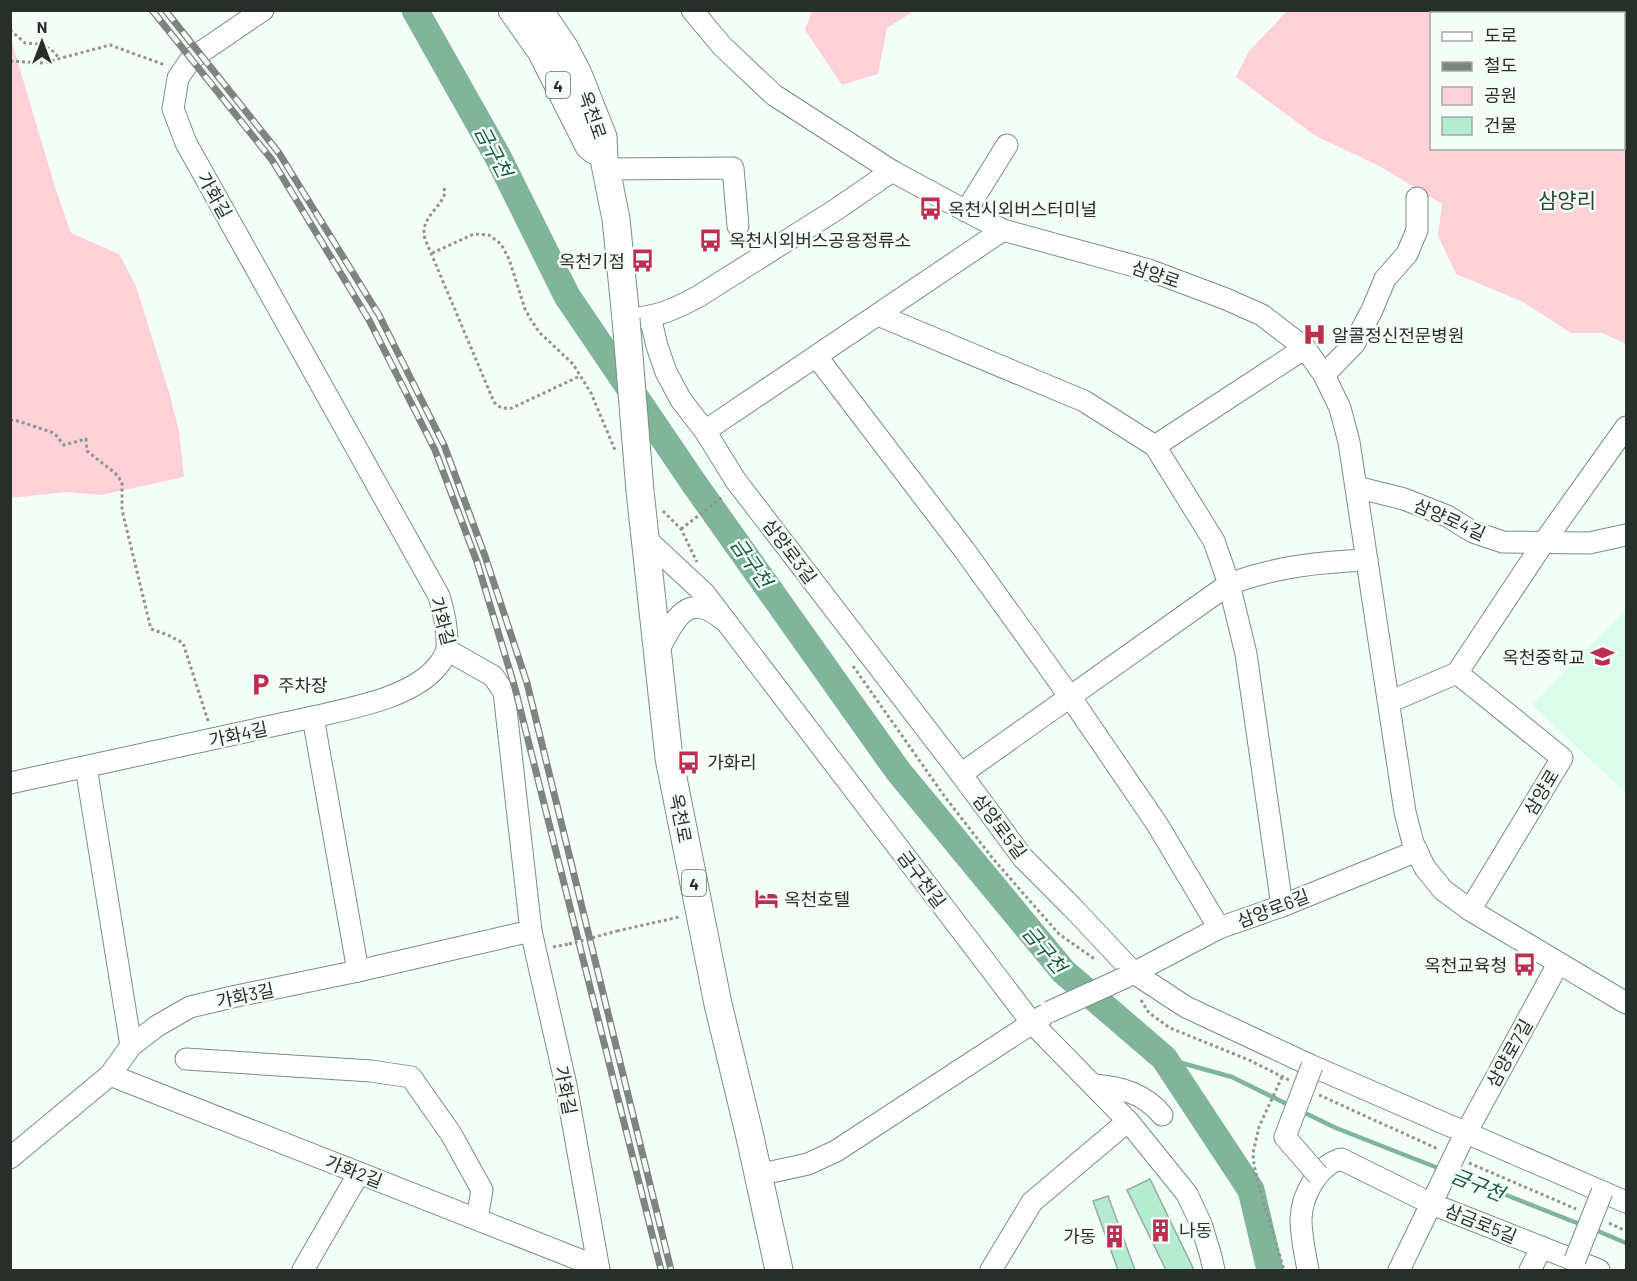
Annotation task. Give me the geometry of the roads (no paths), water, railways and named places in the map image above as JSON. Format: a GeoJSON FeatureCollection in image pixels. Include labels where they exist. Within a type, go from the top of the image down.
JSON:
{"type":"FeatureCollection","features":[{"type":"Feature","properties":{"kind":"main road","name":"옥천로"},"geometry":{"type":"LineString","coordinates":[[512,10],[541,51],[589,146],[605,164]]}},
{"type":"Feature","properties":{"kind":"main road","name":"옥천로"},"geometry":{"type":"LineString","coordinates":[[539,10],[564,47],[578,74],[603,137],[605,164],[638,318],[648,498],[645,538],[669,758],[718,1004],[779,1270]]}},
{"type":"Feature","properties":{"kind":"street","name":"가화길"},"geometry":{"type":"LineString","coordinates":[[263,10],[191,59],[177,78],[173,109],[186,143],[438,596],[445,615],[448,634],[447,650],[493,676],[504,692],[531,931],[566,1085],[598,1268]]}},
{"type":"Feature","properties":{"kind":"street","name":"삼양로"},"geometry":{"type":"LineString","coordinates":[[692,10],[722,46],[774,95],[892,171],[1003,230],[1149,270],[1226,299],[1262,315],[1305,348],[1324,375],[1341,408],[1349,442],[1405,812],[1417,852],[1425,868],[1443,890],[1470,910],[1626,1003]]}},
{"type":"Feature","properties":{"kind":"street"},"geometry":{"type":"LineString","coordinates":[[966,211],[1007,145]]}},
{"type":"Feature","properties":{"kind":"street"},"geometry":{"type":"LineString","coordinates":[[605,164],[733,168],[738,226]]}},
{"type":"Feature","properties":{"kind":"street"},"geometry":{"type":"LineString","coordinates":[[638,318],[677,308],[699,296],[837,209],[892,171]]}},
{"type":"Feature","properties":{"kind":"street"},"geometry":{"type":"LineString","coordinates":[[1324,375],[1354,344],[1385,279],[1407,254],[1417,230],[1417,198]]}},
{"type":"Feature","properties":{"kind":"street"},"geometry":{"type":"LineString","coordinates":[[705,431],[1003,230]]}},
{"type":"Feature","properties":{"kind":"street"},"geometry":{"type":"LineString","coordinates":[[878,315],[1084,401],[1155,446],[1214,541],[1228,584],[1246,654],[1282,906]]}},
{"type":"Feature","properties":{"kind":"street","name":"삼양로3길"},"geometry":{"type":"LineString","coordinates":[[638,318],[657,346],[666,372],[681,400],[705,431],[736,481],[961,774]]}},
{"type":"Feature","properties":{"kind":"street"},"geometry":{"type":"LineString","coordinates":[[1155,446],[1305,348]]}},
{"type":"Feature","properties":{"kind":"street"},"geometry":{"type":"LineString","coordinates":[[817,357],[965,551],[1070,697],[1158,824],[1219,928]]}},
{"type":"Feature","properties":{"kind":"street"},"geometry":{"type":"LineString","coordinates":[[1389,702],[1457,673],[1544,542],[1626,427]]}},
{"type":"Feature","properties":{"kind":"street","name":"삼양로4길"},"geometry":{"type":"LineString","coordinates":[[1356,487],[1404,499],[1447,516],[1473,532],[1503,542],[1589,543],[1626,535]]}},
{"type":"Feature","properties":{"kind":"street"},"geometry":{"type":"LineString","coordinates":[[645,538],[705,594],[731,626]]}},
{"type":"Feature","properties":{"kind":"street","name":"삼양로5길"},"geometry":{"type":"LineString","coordinates":[[1367,560],[1321,562],[1278,569],[1228,584],[961,774],[1023,858],[1129,975],[1186,1007],[1312,1066],[1460,1148],[1602,1192],[1626,1202]]}},
{"type":"Feature","properties":{"kind":"street"},"geometry":{"type":"LineString","coordinates":[[657,653],[677,618],[687,608],[710,609],[731,626]]}},
{"type":"Feature","properties":{"kind":"street","name":"금구천길"},"geometry":{"type":"LineString","coordinates":[[731,626],[1094,1085],[1128,1120],[1186,1194],[1200,1224],[1214,1270]]}},
{"type":"Feature","properties":{"kind":"street","name":"가화4길"},"geometry":{"type":"LineString","coordinates":[[10,783],[361,705],[407,690],[426,678],[440,663],[447,650]]}},
{"type":"Feature","properties":{"kind":"street","name":"삼양로"},"geometry":{"type":"LineString","coordinates":[[1457,673],[1562,758],[1470,910]]}},
{"type":"Feature","properties":{"kind":"street"},"geometry":{"type":"LineString","coordinates":[[313,717],[358,971]]}},
{"type":"Feature","properties":{"kind":"street"},"geometry":{"type":"LineString","coordinates":[[86,767],[131,1046]]}},
{"type":"Feature","properties":{"kind":"street","name":"삼양로6길"},"geometry":{"type":"LineString","coordinates":[[1040,1017],[1129,975],[1219,928],[1282,906],[1417,852]]}},
{"type":"Feature","properties":{"kind":"street","name":"가화3길"},"geometry":{"type":"LineString","coordinates":[[10,1158],[110,1074],[131,1046],[156,1026],[190,1007],[531,931]]}},
{"type":"Feature","properties":{"kind":"street","name":"삼양로7길"},"geometry":{"type":"LineString","coordinates":[[1434,1199],[1558,964]]}},
{"type":"Feature","properties":{"kind":"street"},"geometry":{"type":"LineString","coordinates":[[758,1175],[808,1164],[836,1151],[1040,1017]]}},
{"type":"Feature","properties":{"kind":"street"},"geometry":{"type":"LineString","coordinates":[[186,1059],[371,1071],[411,1077],[451,1134],[482,1190],[477,1219]]}},
{"type":"Feature","properties":{"kind":"street"},"geometry":{"type":"LineString","coordinates":[[1312,1066],[1285,1137],[1318,1175]]}},
{"type":"Feature","properties":{"kind":"street","name":"가화2길"},"geometry":{"type":"LineString","coordinates":[[110,1074],[598,1268]]}},
{"type":"Feature","properties":{"kind":"street"},"geometry":{"type":"LineString","coordinates":[[1094,1085],[1113,1086],[1134,1093],[1154,1106],[1162,1115]]}},
{"type":"Feature","properties":{"kind":"street"},"geometry":{"type":"LineString","coordinates":[[992,1270],[1032,1202],[1128,1120]]}},
{"type":"Feature","properties":{"kind":"street"},"geometry":{"type":"LineString","coordinates":[[1308,1270],[1301,1218],[1304,1201],[1318,1175],[1332,1161],[1341,1159],[1434,1199]]}},
{"type":"Feature","properties":{"kind":"street"},"geometry":{"type":"LineString","coordinates":[[303,1270],[359,1173]]}},
{"type":"Feature","properties":{"kind":"street"},"geometry":{"type":"LineString","coordinates":[[1575,1260],[1602,1192]]}},
{"type":"Feature","properties":{"kind":"street","name":"삼금로5길"},"geometry":{"type":"LineString","coordinates":[[1399,1270],[1434,1199],[1599,1270]]}},
{"type":"Feature","properties":{"kind":"street"},"geometry":{"type":"LineString","coordinates":[[1530,1270],[1542,1247]]}},
{"type":"Feature","properties":{"kind":"waterway","name":"금구천"},"geometry":{"type":"LineString","coordinates":[[415,10],[498,157],[567,296],[693,482],[898,771],[1064,972],[1164,1058],[1251,1190],[1270,1270]]}},
{"type":"Feature","properties":{"kind":"waterway","name":"금구천"},"geometry":{"type":"LineString","coordinates":[[1164,1058],[1232,1077],[1291,1106]]}},
{"type":"Feature","properties":{"kind":"waterway","name":"금구천"},"geometry":{"type":"LineString","coordinates":[[1301,1111],[1336,1128],[1443,1170]]}},
{"type":"Feature","properties":{"kind":"waterway","name":"금구천"},"geometry":{"type":"LineString","coordinates":[[1453,1174],[1582,1225]]}},
{"type":"Feature","properties":{"kind":"waterway","name":"금구천"},"geometry":{"type":"LineString","coordinates":[[1593,1229],[1626,1243]]}},
{"type":"Feature","properties":{"kind":"railway"},"geometry":{"type":"LineString","coordinates":[[152,10],[272,160],[369,320],[435,450],[477,562],[515,688],[661,1270]]}},
{"type":"Feature","properties":{"kind":"railway"},"geometry":{"type":"LineString","coordinates":[[165,10],[279,153],[379,315],[444,445],[485,556],[527,683],[671,1270]]}},
{"type":"Feature","properties":{"kind":"place","name":"옥천시외버스터미널"},"geometry":{"type":"Point","coordinates":[930,209]}},
{"type":"Feature","properties":{"kind":"place","name":"옥천시외버스공용정류소"},"geometry":{"type":"Point","coordinates":[711,240]}},
{"type":"Feature","properties":{"kind":"place","name":"옥천기점"},"geometry":{"type":"Point","coordinates":[643,261]}},
{"type":"Feature","properties":{"kind":"place","name":"알콜정신전문병원"},"geometry":{"type":"Point","coordinates":[1314,335]}},
{"type":"Feature","properties":{"kind":"place","name":"옥천중학교"},"geometry":{"type":"Point","coordinates":[1603,657]}},
{"type":"Feature","properties":{"kind":"place","name":"주차장"},"geometry":{"type":"Point","coordinates":[260,685]}},
{"type":"Feature","properties":{"kind":"place","name":"가화리"},"geometry":{"type":"Point","coordinates":[689,762]}},
{"type":"Feature","properties":{"kind":"place","name":"옥천호텔"},"geometry":{"type":"Point","coordinates":[766,899]}},
{"type":"Feature","properties":{"kind":"place","name":"옥천교육청"},"geometry":{"type":"Point","coordinates":[1525,965]}},
{"type":"Feature","properties":{"kind":"place","name":"나동"},"geometry":{"type":"Point","coordinates":[1161,1230]}},
{"type":"Feature","properties":{"kind":"place","name":"가동"},"geometry":{"type":"Point","coordinates":[1114,1236]}},
{"type":"Feature","properties":{"kind":"district","name":"삼양리"},"geometry":{"type":"Point","coordinates":[1567,199]}}]}
